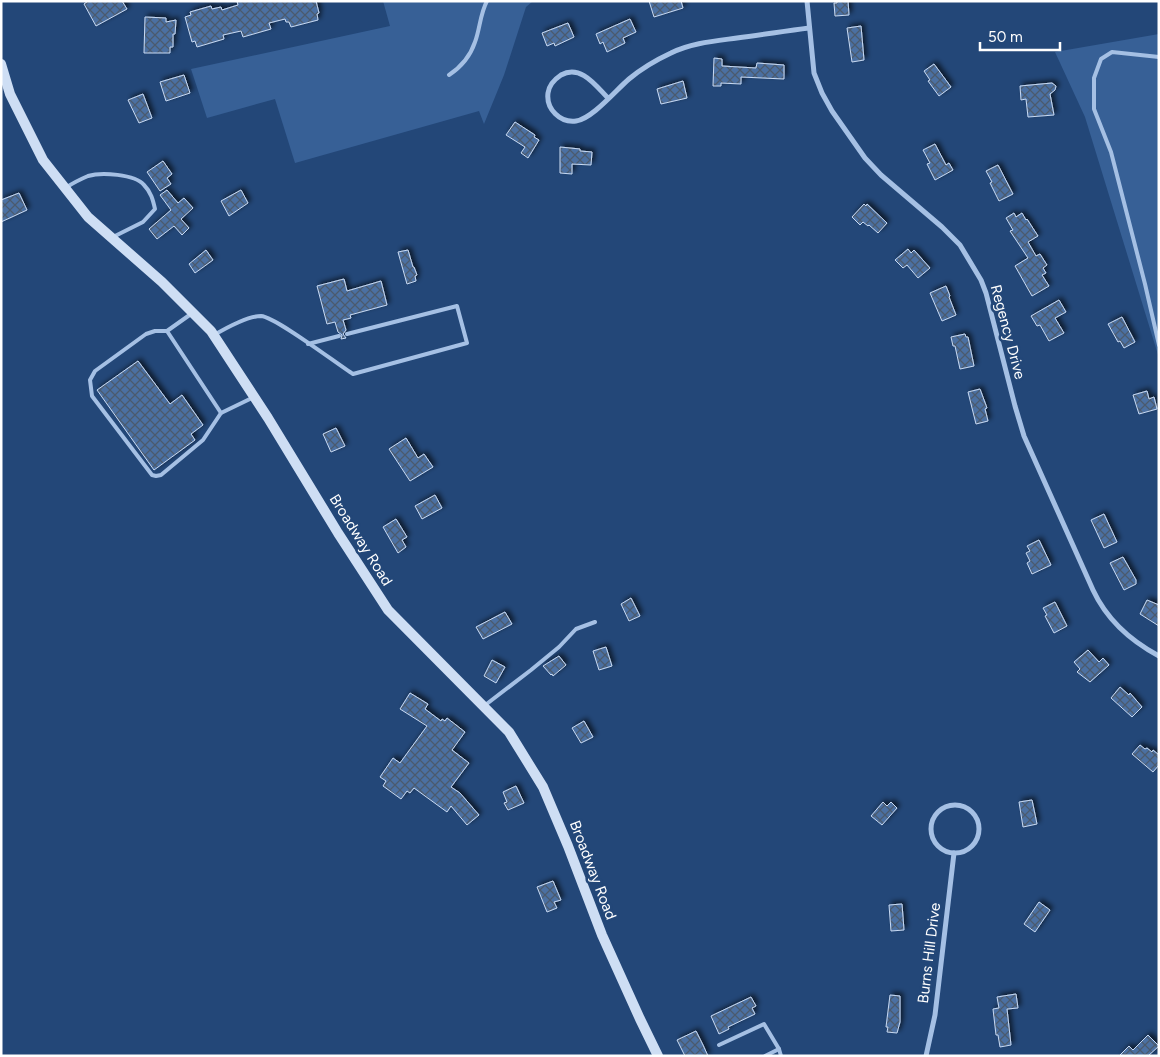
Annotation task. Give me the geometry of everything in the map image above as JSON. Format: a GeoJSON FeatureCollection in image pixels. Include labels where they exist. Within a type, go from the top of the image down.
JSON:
{"type":"FeatureCollection","features":[{"type":"Feature","properties":{"kind":"main road","name":"Broadway Road"},"geometry":{"type":"LineString","coordinates":[[1,64],[4,81],[43,160],[64,188],[88,217],[162,282],[214,335],[388,610],[509,732],[543,787],[602,935],[658,1056]]}},
{"type":"Feature","properties":{"kind":"street","name":"Regency Drive"},"geometry":{"type":"LineString","coordinates":[[807,1],[814,73],[822,93],[832,111],[865,158],[888,182],[951,236],[975,268],[986,293],[1024,436],[1092,590],[1105,612],[1122,632],[1137,644],[1159,656]]}},
{"type":"Feature","properties":{"kind":"street"},"geometry":{"type":"LineString","coordinates":[[608,98],[588,78],[572,72],[557,78],[551,84],[548,92],[548,101],[551,108],[562,119],[577,121],[584,119],[608,98],[641,69],[672,52],[714,41],[809,28]]}},
{"type":"Feature","properties":{"kind":"street"},"geometry":{"type":"LineString","coordinates":[[948,806],[959,806],[968,810],[975,817],[978,832],[972,846],[964,852],[954,853],[944,850],[936,844],[931,829],[933,819],[948,806]]}},
{"type":"Feature","properties":{"kind":"street","name":"Burns Hill Drive"},"geometry":{"type":"LineString","coordinates":[[926,1056],[935,1015],[954,853]]}},
{"type":"Feature","properties":{"kind":"lane"},"geometry":{"type":"LineString","coordinates":[[449,75],[469,56],[475,43],[483,10],[488,1]]}},
{"type":"Feature","properties":{"kind":"lane"},"geometry":{"type":"LineString","coordinates":[[1159,57],[1112,52],[1101,59],[1094,78],[1094,109],[1111,152],[1159,345]]}},
{"type":"Feature","properties":{"kind":"lane"},"geometry":{"type":"LineString","coordinates":[[64,188],[89,176],[101,174],[124,176],[143,183],[152,196],[155,209],[143,222],[112,238]]}},
{"type":"Feature","properties":{"kind":"lane"},"geometry":{"type":"LineString","coordinates":[[214,335],[235,323],[262,316],[286,327],[353,374],[467,343],[457,306],[347,334]]}},
{"type":"Feature","properties":{"kind":"lane"},"geometry":{"type":"LineString","coordinates":[[193,313],[167,331],[155,331],[146,334],[95,370],[90,380],[92,396],[152,475],[156,476],[160,475],[203,440],[221,413],[254,397]]}},
{"type":"Feature","properties":{"kind":"lane"},"geometry":{"type":"LineString","coordinates":[[167,331],[221,413]]}},
{"type":"Feature","properties":{"kind":"lane"},"geometry":{"type":"LineString","coordinates":[[308,344],[339,336]]}},
{"type":"Feature","properties":{"kind":"lane"},"geometry":{"type":"LineString","coordinates":[[483,706],[538,664],[576,630],[595,622]]}},
{"type":"Feature","properties":{"kind":"lane"},"geometry":{"type":"LineString","coordinates":[[719,1045],[764,1024],[779,1048],[781,1056]]}},
{"type":"Feature","properties":{"kind":"lane"},"geometry":{"type":"LineString","coordinates":[[765,1056],[779,1048]]}},
{"type":"Feature","properties":{"kind":"shaded area"},"geometry":{"type":"Polygon","coordinates":[[[383,1],[533,1],[526,7],[504,75],[484,124],[479,111],[295,163],[275,99],[207,118],[191,69],[390,26],[383,1]]]}},
{"type":"Feature","properties":{"kind":"shaded area"},"geometry":{"type":"Polygon","coordinates":[[[1159,34],[1159,358],[1085,117],[1055,52],[1159,34]]]}},
{"type":"Feature","properties":{"kind":"building"},"geometry":{"type":"Polygon","coordinates":[[[88,1],[122,1],[127,9],[96,26],[84,4],[88,1]]]}},
{"type":"Feature","properties":{"kind":"building"},"geometry":{"type":"Polygon","coordinates":[[[237,1],[316,1],[319,13],[317,14],[318,20],[291,27],[285,19],[269,23],[271,29],[243,37],[241,31],[223,35],[224,39],[197,47],[195,41],[192,42],[185,17],[191,15],[190,12],[211,6],[212,9],[221,7],[222,10],[238,5],[237,1]]]}},
{"type":"Feature","properties":{"kind":"building"},"geometry":{"type":"Polygon","coordinates":[[[649,1],[681,1],[683,8],[654,17],[649,1]]]}},
{"type":"Feature","properties":{"kind":"building"},"geometry":{"type":"Polygon","coordinates":[[[837,1],[848,1],[849,15],[835,16],[834,3],[837,3],[837,1]]]}},
{"type":"Feature","properties":{"kind":"building"},"geometry":{"type":"Polygon","coordinates":[[[145,17],[166,18],[166,22],[176,20],[173,47],[170,47],[170,53],[144,53],[145,17]]]}},
{"type":"Feature","properties":{"kind":"building"},"geometry":{"type":"Polygon","coordinates":[[[630,19],[636,32],[623,38],[625,43],[607,52],[603,42],[600,44],[596,34],[630,19]]]}},
{"type":"Feature","properties":{"kind":"building"},"geometry":{"type":"Polygon","coordinates":[[[568,23],[574,37],[555,46],[554,43],[547,46],[542,33],[568,23]]]}},
{"type":"Feature","properties":{"kind":"building"},"geometry":{"type":"Polygon","coordinates":[[[861,26],[864,60],[852,62],[847,28],[861,26]]]}},
{"type":"Feature","properties":{"kind":"building"},"geometry":{"type":"Polygon","coordinates":[[[714,58],[722,59],[722,66],[756,68],[757,63],[784,65],[784,79],[741,77],[741,84],[721,83],[721,86],[713,86],[714,58]]]}},
{"type":"Feature","properties":{"kind":"building"},"geometry":{"type":"Polygon","coordinates":[[[934,64],[951,87],[939,96],[928,81],[930,80],[924,71],[934,64]]]}},
{"type":"Feature","properties":{"kind":"building"},"geometry":{"type":"Polygon","coordinates":[[[184,75],[190,93],[166,101],[160,82],[184,75]]]}},
{"type":"Feature","properties":{"kind":"building"},"geometry":{"type":"Polygon","coordinates":[[[683,81],[687,98],[661,104],[657,89],[683,81]]]}},
{"type":"Feature","properties":{"kind":"building"},"geometry":{"type":"Polygon","coordinates":[[[1052,83],[1056,86],[1055,90],[1050,94],[1054,115],[1028,117],[1026,99],[1021,100],[1020,86],[1052,83]]]}},
{"type":"Feature","properties":{"kind":"building"},"geometry":{"type":"Polygon","coordinates":[[[143,94],[152,118],[139,123],[128,100],[143,94]]]}},
{"type":"Feature","properties":{"kind":"building"},"geometry":{"type":"Polygon","coordinates":[[[515,122],[535,135],[534,137],[539,140],[528,158],[521,153],[525,147],[506,135],[515,122]]]}},
{"type":"Feature","properties":{"kind":"building"},"geometry":{"type":"Polygon","coordinates":[[[935,144],[946,165],[949,163],[953,170],[935,180],[927,164],[930,163],[923,150],[935,144]]]}},
{"type":"Feature","properties":{"kind":"building"},"geometry":{"type":"Polygon","coordinates":[[[560,147],[592,152],[591,165],[572,164],[572,174],[560,173],[560,147]]]}},
{"type":"Feature","properties":{"kind":"building"},"geometry":{"type":"Polygon","coordinates":[[[163,161],[172,174],[167,178],[171,184],[160,191],[147,172],[163,161]]]}},
{"type":"Feature","properties":{"kind":"building"},"geometry":{"type":"Polygon","coordinates":[[[998,165],[1013,194],[999,201],[986,171],[998,165]]]}},
{"type":"Feature","properties":{"kind":"building"},"geometry":{"type":"Polygon","coordinates":[[[167,190],[178,203],[184,198],[193,208],[181,219],[189,228],[182,235],[174,226],[157,239],[149,229],[171,210],[160,195],[167,190]]]}},
{"type":"Feature","properties":{"kind":"building"},"geometry":{"type":"Polygon","coordinates":[[[241,190],[248,203],[229,216],[221,201],[241,190]]]}},
{"type":"Feature","properties":{"kind":"building"},"geometry":{"type":"Polygon","coordinates":[[[19,193],[27,210],[1,222],[1,200],[19,193]]]}},
{"type":"Feature","properties":{"kind":"building"},"geometry":{"type":"Polygon","coordinates":[[[864,204],[866,206],[867,204],[887,223],[878,233],[863,222],[860,225],[852,217],[864,204]]]}},
{"type":"Feature","properties":{"kind":"building"},"geometry":{"type":"Polygon","coordinates":[[[1014,213],[1016,217],[1022,213],[1038,236],[1028,242],[1036,256],[1040,254],[1047,265],[1043,268],[1046,273],[1042,275],[1049,286],[1032,296],[1015,266],[1028,258],[1010,231],[1013,230],[1006,218],[1014,213]]]}},
{"type":"Feature","properties":{"kind":"building"},"geometry":{"type":"Polygon","coordinates":[[[908,249],[911,253],[914,250],[930,268],[918,278],[907,265],[903,268],[895,260],[908,249]]]}},
{"type":"Feature","properties":{"kind":"building"},"geometry":{"type":"Polygon","coordinates":[[[206,250],[213,260],[195,273],[189,264],[206,250]]]}},
{"type":"Feature","properties":{"kind":"building"},"geometry":{"type":"Polygon","coordinates":[[[408,250],[417,275],[415,276],[416,281],[407,284],[398,252],[408,250]]]}},
{"type":"Feature","properties":{"kind":"building"},"geometry":{"type":"Polygon","coordinates":[[[344,279],[347,291],[381,281],[387,305],[350,315],[351,318],[343,320],[346,330],[343,334],[346,338],[341,339],[342,335],[338,332],[335,322],[327,324],[317,286],[344,279]]]}},
{"type":"Feature","properties":{"kind":"building"},"geometry":{"type":"Polygon","coordinates":[[[946,286],[956,315],[942,321],[930,293],[946,286]]]}},
{"type":"Feature","properties":{"kind":"building"},"geometry":{"type":"Polygon","coordinates":[[[1059,300],[1066,312],[1055,318],[1064,333],[1049,341],[1040,325],[1037,326],[1031,316],[1059,300]]]}},
{"type":"Feature","properties":{"kind":"building"},"geometry":{"type":"Polygon","coordinates":[[[1122,317],[1135,342],[1124,348],[1120,341],[1118,342],[1108,324],[1122,317]]]}},
{"type":"Feature","properties":{"kind":"building"},"geometry":{"type":"Polygon","coordinates":[[[965,334],[968,337],[974,366],[960,369],[951,337],[965,334]]]}},
{"type":"Feature","properties":{"kind":"building"},"geometry":{"type":"Polygon","coordinates":[[[138,361],[170,404],[182,395],[203,425],[191,434],[195,440],[154,470],[97,390],[138,361]]]}},
{"type":"Feature","properties":{"kind":"building"},"geometry":{"type":"Polygon","coordinates":[[[980,389],[987,408],[985,409],[988,421],[976,424],[968,392],[980,389]]]}},
{"type":"Feature","properties":{"kind":"building"},"geometry":{"type":"Polygon","coordinates":[[[1147,391],[1149,399],[1154,397],[1157,409],[1139,414],[1133,395],[1147,391]]]}},
{"type":"Feature","properties":{"kind":"building"},"geometry":{"type":"Polygon","coordinates":[[[336,428],[345,446],[331,452],[323,434],[336,428]]]}},
{"type":"Feature","properties":{"kind":"building"},"geometry":{"type":"Polygon","coordinates":[[[406,438],[418,458],[424,454],[433,467],[410,481],[389,449],[406,438]]]}},
{"type":"Feature","properties":{"kind":"building"},"geometry":{"type":"Polygon","coordinates":[[[435,495],[442,508],[422,519],[415,506],[435,495]]]}},
{"type":"Feature","properties":{"kind":"building"},"geometry":{"type":"Polygon","coordinates":[[[1104,514],[1117,542],[1104,548],[1091,520],[1104,514]]]}},
{"type":"Feature","properties":{"kind":"building"},"geometry":{"type":"Polygon","coordinates":[[[396,519],[407,537],[402,540],[406,547],[398,553],[383,527],[396,519]]]}},
{"type":"Feature","properties":{"kind":"building"},"geometry":{"type":"Polygon","coordinates":[[[1039,540],[1051,565],[1032,574],[1027,563],[1030,561],[1026,553],[1030,551],[1027,546],[1039,540]]]}},
{"type":"Feature","properties":{"kind":"building"},"geometry":{"type":"Polygon","coordinates":[[[1123,557],[1136,580],[1136,584],[1124,590],[1110,563],[1123,557]]]}},
{"type":"Feature","properties":{"kind":"building"},"geometry":{"type":"Polygon","coordinates":[[[631,598],[640,616],[629,621],[621,604],[631,598]]]}},
{"type":"Feature","properties":{"kind":"building"},"geometry":{"type":"Polygon","coordinates":[[[1147,600],[1159,605],[1159,626],[1140,614],[1147,600]]]}},
{"type":"Feature","properties":{"kind":"building"},"geometry":{"type":"Polygon","coordinates":[[[1055,602],[1067,626],[1054,633],[1043,608],[1055,602]]]}},
{"type":"Feature","properties":{"kind":"building"},"geometry":{"type":"Polygon","coordinates":[[[505,612],[512,624],[483,639],[476,627],[505,612]]]}},
{"type":"Feature","properties":{"kind":"building"},"geometry":{"type":"Polygon","coordinates":[[[606,647],[612,666],[599,670],[593,651],[606,647]]]}},
{"type":"Feature","properties":{"kind":"building"},"geometry":{"type":"Polygon","coordinates":[[[1088,650],[1099,662],[1103,658],[1109,665],[1090,682],[1077,672],[1080,669],[1074,662],[1088,650]]]}},
{"type":"Feature","properties":{"kind":"building"},"geometry":{"type":"Polygon","coordinates":[[[559,656],[566,665],[553,676],[543,666],[559,656]]]}},
{"type":"Feature","properties":{"kind":"building"},"geometry":{"type":"Polygon","coordinates":[[[492,660],[505,667],[496,683],[484,676],[492,660]]]}},
{"type":"Feature","properties":{"kind":"building"},"geometry":{"type":"Polygon","coordinates":[[[1120,687],[1129,695],[1130,693],[1142,707],[1132,717],[1111,698],[1120,687]]]}},
{"type":"Feature","properties":{"kind":"building"},"geometry":{"type":"Polygon","coordinates":[[[410,693],[428,704],[425,709],[441,721],[442,719],[445,721],[447,718],[465,732],[452,750],[469,763],[451,787],[460,793],[479,815],[467,825],[451,806],[447,812],[414,788],[410,793],[407,791],[401,799],[383,786],[386,781],[380,777],[393,758],[400,763],[427,726],[400,709],[410,693]]]}},
{"type":"Feature","properties":{"kind":"building"},"geometry":{"type":"Polygon","coordinates":[[[584,721],[593,737],[581,743],[572,728],[584,721]]]}},
{"type":"Feature","properties":{"kind":"building"},"geometry":{"type":"Polygon","coordinates":[[[1140,745],[1152,752],[1153,750],[1159,755],[1159,765],[1153,772],[1132,754],[1140,745]]]}},
{"type":"Feature","properties":{"kind":"building"},"geometry":{"type":"Polygon","coordinates":[[[516,786],[524,803],[508,810],[504,803],[507,802],[503,792],[516,786]]]}},
{"type":"Feature","properties":{"kind":"building"},"geometry":{"type":"Polygon","coordinates":[[[1032,800],[1037,824],[1023,827],[1019,802],[1032,800]]]}},
{"type":"Feature","properties":{"kind":"building"},"geometry":{"type":"Polygon","coordinates":[[[883,802],[887,806],[891,802],[897,808],[882,825],[871,816],[883,802]]]}},
{"type":"Feature","properties":{"kind":"building"},"geometry":{"type":"Polygon","coordinates":[[[553,881],[561,900],[554,902],[557,908],[547,912],[537,887],[553,881]]]}},
{"type":"Feature","properties":{"kind":"building"},"geometry":{"type":"Polygon","coordinates":[[[1039,902],[1050,910],[1035,932],[1024,924],[1039,902]]]}},
{"type":"Feature","properties":{"kind":"building"},"geometry":{"type":"Polygon","coordinates":[[[902,904],[904,930],[891,931],[889,905],[902,904]]]}},
{"type":"Feature","properties":{"kind":"building"},"geometry":{"type":"Polygon","coordinates":[[[1016,994],[1018,1008],[1007,1009],[1011,1045],[1000,1047],[998,1035],[996,1035],[993,1009],[999,1008],[997,997],[1016,994]]]}},
{"type":"Feature","properties":{"kind":"building"},"geometry":{"type":"Polygon","coordinates":[[[890,995],[900,996],[900,1022],[897,1033],[887,1032],[888,1027],[886,1027],[890,995]]]}},
{"type":"Feature","properties":{"kind":"building"},"geometry":{"type":"Polygon","coordinates":[[[751,997],[756,1006],[752,1008],[755,1014],[728,1027],[729,1029],[719,1034],[711,1016],[751,997]]]}},
{"type":"Feature","properties":{"kind":"building"},"geometry":{"type":"Polygon","coordinates":[[[696,1031],[708,1056],[685,1056],[677,1040],[696,1031]]]}},
{"type":"Feature","properties":{"kind":"building"},"geometry":{"type":"Polygon","coordinates":[[[1148,1035],[1159,1046],[1148,1056],[1119,1056],[1129,1046],[1133,1050],[1148,1035]]]}}]}
